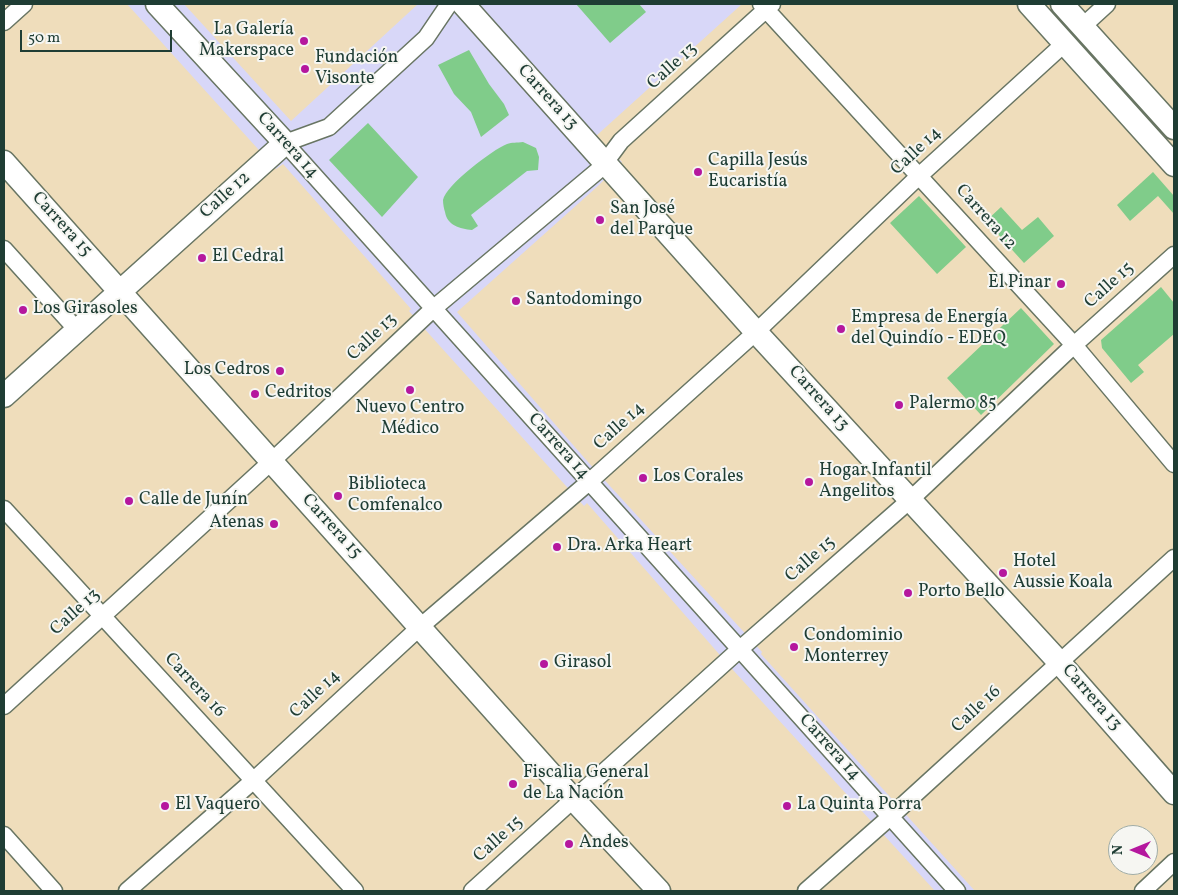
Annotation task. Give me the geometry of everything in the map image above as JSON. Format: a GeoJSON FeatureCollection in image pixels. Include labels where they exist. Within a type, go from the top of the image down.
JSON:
{"type":"FeatureCollection","features":[{"type":"Feature","properties":{"kind":"street"},"geometry":{"type":"LineString","coordinates":[[4,22],[24,4]]}},
{"type":"Feature","properties":{"kind":"street","name":"Carrera 14"},"geometry":{"type":"LineString","coordinates":[[158,4],[434,308],[957,891]]}},
{"type":"Feature","properties":{"kind":"street","name":"Calle 12"},"geometry":{"type":"LineString","coordinates":[[4,396],[285,143],[329,127],[426,38],[449,4]]}},
{"type":"Feature","properties":{"kind":"street","name":"Carrera 13"},"geometry":{"type":"LineString","coordinates":[[463,4],[756,332],[1059,662],[1174,793]]}},
{"type":"Feature","properties":{"kind":"street"},"geometry":{"type":"LineString","coordinates":[[1029,4],[1174,165]]}},
{"type":"Feature","properties":{"kind":"street"},"geometry":{"type":"LineString","coordinates":[[1062,4],[1174,128]]}},
{"type":"Feature","properties":{"kind":"street"},"geometry":{"type":"LineString","coordinates":[[1083,26],[1107,4]]}},
{"type":"Feature","properties":{"kind":"street","name":"Calle 13"},"geometry":{"type":"LineString","coordinates":[[4,706],[272,461],[434,308],[579,188],[606,163],[620,141],[766,6]]}},
{"type":"Feature","properties":{"kind":"street","name":"Carrera 12"},"geometry":{"type":"LineString","coordinates":[[766,6],[1074,345],[1174,464]]}},
{"type":"Feature","properties":{"kind":"street","name":"Calle 14"},"geometry":{"type":"LineString","coordinates":[[127,891],[254,780],[420,627],[590,482],[756,332],[919,176],[1065,43]]}},
{"type":"Feature","properties":{"kind":"street","name":"Carrera 15"},"geometry":{"type":"LineString","coordinates":[[4,162],[574,800],[660,891]]}},
{"type":"Feature","properties":{"kind":"street"},"geometry":{"type":"LineString","coordinates":[[4,249],[77,330]]}},
{"type":"Feature","properties":{"kind":"street","name":"Calle 15"},"geometry":{"type":"LineString","coordinates":[[472,891],[740,649],[910,500],[1074,345],[1174,255]]}},
{"type":"Feature","properties":{"kind":"street","name":"Carrera 16"},"geometry":{"type":"LineString","coordinates":[[4,509],[355,891]]}},
{"type":"Feature","properties":{"kind":"street","name":"Calle 16"},"geometry":{"type":"LineString","coordinates":[[806,891],[1174,558]]}},
{"type":"Feature","properties":{"kind":"street"},"geometry":{"type":"LineString","coordinates":[[4,834],[54,891]]}},
{"type":"Feature","properties":{"kind":"street"},"geometry":{"type":"LineString","coordinates":[[1143,891],[1174,862]]}},
{"type":"Feature","properties":{"kind":"shaded area"},"geometry":{"type":"Polygon","coordinates":[[[127,4],[184,4],[291,121],[418,4],[742,4],[596,136],[622,162],[598,186],[457,312],[588,462],[762,652],[761,654],[975,891],[935,891],[733,670],[587,503],[584,506],[430,335],[409,311],[411,309],[283,164],[276,169],[127,4]]]}},
{"type":"Feature","properties":{"kind":"green space"},"geometry":{"type":"Polygon","coordinates":[[[576,4],[639,4],[646,12],[610,43],[576,4]]]}},
{"type":"Feature","properties":{"kind":"green space"},"geometry":{"type":"Polygon","coordinates":[[[469,50],[489,84],[504,104],[509,115],[481,137],[471,112],[454,94],[438,65],[469,50]]]}},
{"type":"Feature","properties":{"kind":"green space"},"geometry":{"type":"Polygon","coordinates":[[[368,123],[418,177],[382,217],[329,160],[368,123]]]}},
{"type":"Feature","properties":{"kind":"green space"},"geometry":{"type":"Polygon","coordinates":[[[523,142],[536,148],[539,157],[538,170],[527,171],[471,215],[478,226],[472,230],[463,229],[451,223],[446,216],[443,200],[452,186],[481,160],[500,148],[509,143],[523,142]]]}},
{"type":"Feature","properties":{"kind":"green space"},"geometry":{"type":"Polygon","coordinates":[[[1153,172],[1174,196],[1174,214],[1158,196],[1130,221],[1117,205],[1153,172]]]}},
{"type":"Feature","properties":{"kind":"green space"},"geometry":{"type":"Polygon","coordinates":[[[919,196],[966,247],[937,274],[890,223],[919,196]]]}},
{"type":"Feature","properties":{"kind":"green space"},"geometry":{"type":"Polygon","coordinates":[[[1001,207],[1022,230],[1038,217],[1054,236],[1024,263],[986,221],[1001,207]]]}},
{"type":"Feature","properties":{"kind":"green space"},"geometry":{"type":"Polygon","coordinates":[[[1161,287],[1174,303],[1174,334],[1138,365],[1144,372],[1131,383],[1102,348],[1101,340],[1161,287]]]}},
{"type":"Feature","properties":{"kind":"green space"},"geometry":{"type":"Polygon","coordinates":[[[1021,308],[1054,344],[981,415],[947,378],[1021,308]]]}},
{"type":"Feature","properties":{"kind":"place","name":"La Galería Makerspace"},"geometry":{"type":"Point","coordinates":[304,41]}},
{"type":"Feature","properties":{"kind":"place","name":"Fundación Visonte"},"geometry":{"type":"Point","coordinates":[305,69]}},
{"type":"Feature","properties":{"kind":"place","name":"Capilla Jesús Eucaristía"},"geometry":{"type":"Point","coordinates":[698,172]}},
{"type":"Feature","properties":{"kind":"place","name":"San José del Parque"},"geometry":{"type":"Point","coordinates":[600,220]}},
{"type":"Feature","properties":{"kind":"place","name":"El Cedral"},"geometry":{"type":"Point","coordinates":[202,258]}},
{"type":"Feature","properties":{"kind":"place","name":"El Pinar"},"geometry":{"type":"Point","coordinates":[1061,284]}},
{"type":"Feature","properties":{"kind":"place","name":"Santodomingo"},"geometry":{"type":"Point","coordinates":[516,301]}},
{"type":"Feature","properties":{"kind":"place","name":"Los Girasoles"},"geometry":{"type":"Point","coordinates":[23,310]}},
{"type":"Feature","properties":{"kind":"place","name":"Empresa de Energía del Quindío - EDEQ"},"geometry":{"type":"Point","coordinates":[841,329]}},
{"type":"Feature","properties":{"kind":"place","name":"Los Cedros"},"geometry":{"type":"Point","coordinates":[280,371]}},
{"type":"Feature","properties":{"kind":"place","name":"Nuevo Centro Médico"},"geometry":{"type":"Point","coordinates":[410,390]}},
{"type":"Feature","properties":{"kind":"place","name":"Cedritos"},"geometry":{"type":"Point","coordinates":[255,394]}},
{"type":"Feature","properties":{"kind":"place","name":"Palermo 85"},"geometry":{"type":"Point","coordinates":[899,405]}},
{"type":"Feature","properties":{"kind":"place","name":"Los Corales"},"geometry":{"type":"Point","coordinates":[643,478]}},
{"type":"Feature","properties":{"kind":"place","name":"Hogar Infantil Angelitos"},"geometry":{"type":"Point","coordinates":[809,482]}},
{"type":"Feature","properties":{"kind":"place","name":"Biblioteca Comfenalco"},"geometry":{"type":"Point","coordinates":[338,496]}},
{"type":"Feature","properties":{"kind":"place","name":"Calle de Junín"},"geometry":{"type":"Point","coordinates":[129,501]}},
{"type":"Feature","properties":{"kind":"place","name":"Atenas"},"geometry":{"type":"Point","coordinates":[274,524]}},
{"type":"Feature","properties":{"kind":"place","name":"Dra. Arka Heart"},"geometry":{"type":"Point","coordinates":[557,547]}},
{"type":"Feature","properties":{"kind":"place","name":"Hotel Aussie Koala"},"geometry":{"type":"Point","coordinates":[1003,573]}},
{"type":"Feature","properties":{"kind":"place","name":"Porto Bello"},"geometry":{"type":"Point","coordinates":[908,593]}},
{"type":"Feature","properties":{"kind":"place","name":"Condominio Monterrey"},"geometry":{"type":"Point","coordinates":[794,647]}},
{"type":"Feature","properties":{"kind":"place","name":"Girasol"},"geometry":{"type":"Point","coordinates":[544,664]}},
{"type":"Feature","properties":{"kind":"place","name":"Fiscalia General de La Nación"},"geometry":{"type":"Point","coordinates":[513,784]}},
{"type":"Feature","properties":{"kind":"place","name":"El Vaquero"},"geometry":{"type":"Point","coordinates":[165,806]}},
{"type":"Feature","properties":{"kind":"place","name":"La Quinta Porra"},"geometry":{"type":"Point","coordinates":[787,806]}},
{"type":"Feature","properties":{"kind":"place","name":"Andes"},"geometry":{"type":"Point","coordinates":[569,844]}}]}
